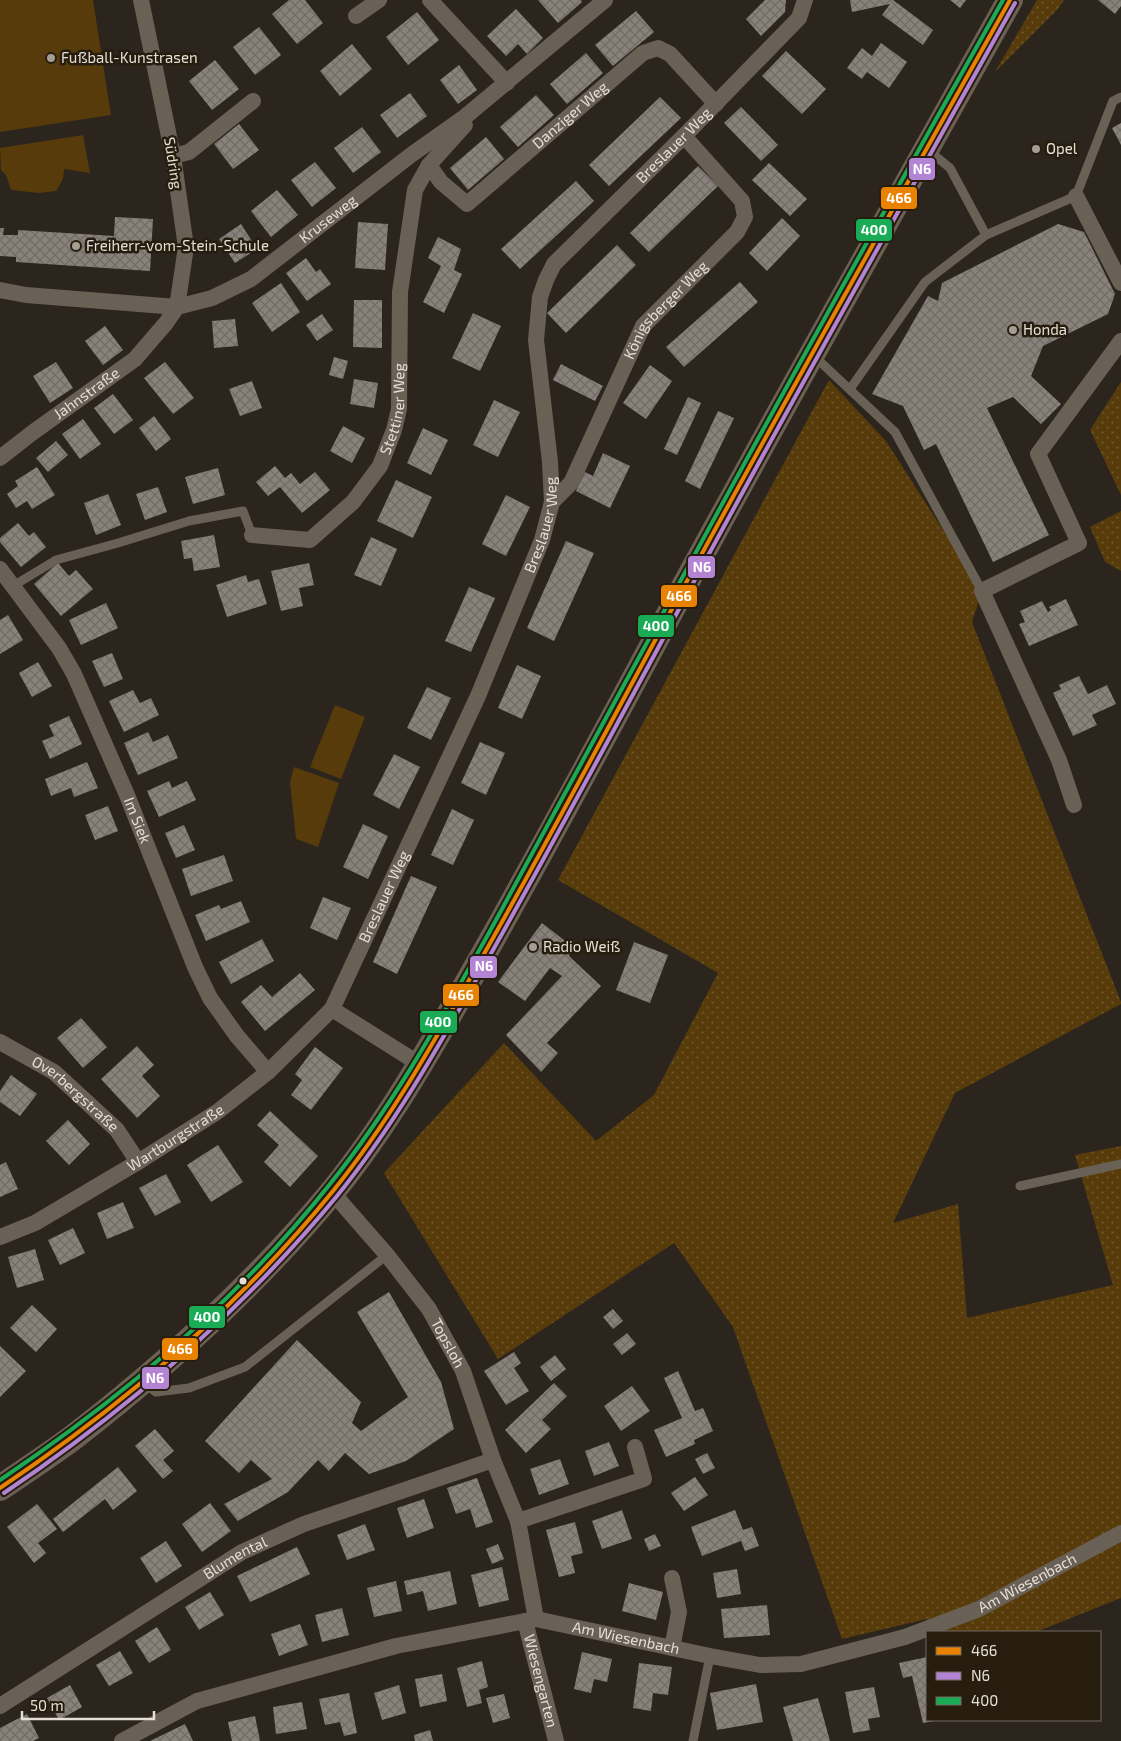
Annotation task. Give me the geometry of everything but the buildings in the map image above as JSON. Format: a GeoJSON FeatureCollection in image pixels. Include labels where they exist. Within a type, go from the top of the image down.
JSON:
{"type":"FeatureCollection","features":[{"type":"Feature","properties":{"kind":"main road"},"geometry":{"type":"LineString","coordinates":[[0,1488],[72,1438],[142,1382],[194,1337],[248,1286],[332,1192],[366,1147],[421,1065],[538,858],[742,479],[1010,0]]}},
{"type":"Feature","properties":{"kind":"street","name":"Südring"},"geometry":{"type":"LineString","coordinates":[[141,0],[173,156],[186,248],[177,307],[166,324]]}},
{"type":"Feature","properties":{"kind":"street"},"geometry":{"type":"LineString","coordinates":[[356,16],[379,0]]}},
{"type":"Feature","properties":{"kind":"street"},"geometry":{"type":"LineString","coordinates":[[430,0],[507,83]]}},
{"type":"Feature","properties":{"kind":"street","name":"Kruseweg"},"geometry":{"type":"LineString","coordinates":[[0,290],[26,295],[177,307],[212,298],[251,279],[411,155],[466,116],[606,0]]}},
{"type":"Feature","properties":{"kind":"street","name":"Breslauer Weg"},"geometry":{"type":"LineString","coordinates":[[332,1009],[478,696],[542,540],[552,502],[550,462],[536,340],[543,288],[554,264],[716,104],[799,18],[805,0]]}},
{"type":"Feature","properties":{"kind":"street","name":"Danziger Weg"},"geometry":{"type":"LineString","coordinates":[[429,165],[441,182],[467,204],[643,53],[658,48],[670,54],[716,104]]}},
{"type":"Feature","properties":{"kind":"street"},"geometry":{"type":"LineString","coordinates":[[173,156],[189,152],[253,101]]}},
{"type":"Feature","properties":{"kind":"street"},"geometry":{"type":"LineString","coordinates":[[429,165],[466,124],[466,116]]}},
{"type":"Feature","properties":{"kind":"street","name":"Königsberger Weg"},"geometry":{"type":"LineString","coordinates":[[552,502],[571,483],[643,326],[737,232],[745,218],[742,201],[684,136]]}},
{"type":"Feature","properties":{"kind":"street","name":"Stettiner Weg"},"geometry":{"type":"LineString","coordinates":[[252,535],[310,540],[353,502],[380,466],[394,430],[399,409],[400,292],[415,190],[429,165]]}},
{"type":"Feature","properties":{"kind":"street"},"geometry":{"type":"LineString","coordinates":[[1076,196],[1121,283]]}},
{"type":"Feature","properties":{"kind":"street","name":"Jahnstraße"},"geometry":{"type":"LineString","coordinates":[[0,458],[135,359],[166,324]]}},
{"type":"Feature","properties":{"kind":"street"},"geometry":{"type":"LineString","coordinates":[[1074,805],[1059,760],[982,591],[1079,543],[1038,454],[1121,341]]}},
{"type":"Feature","properties":{"kind":"street","name":"Im Siek"},"geometry":{"type":"LineString","coordinates":[[0,569],[59,648],[74,674],[127,794],[195,967],[210,998],[237,1036],[268,1072]]}},
{"type":"Feature","properties":{"kind":"street"},"geometry":{"type":"LineString","coordinates":[[332,1009],[421,1065]]}},
{"type":"Feature","properties":{"kind":"street","name":"Wartburgstraße"},"geometry":{"type":"LineString","coordinates":[[0,1237],[35,1223],[138,1162],[217,1112],[268,1072],[332,1009]]}},
{"type":"Feature","properties":{"kind":"street","name":"Overbergstraße"},"geometry":{"type":"LineString","coordinates":[[0,1042],[54,1072],[117,1130],[138,1162]]}},
{"type":"Feature","properties":{"kind":"street","name":"Topsloh"},"geometry":{"type":"LineString","coordinates":[[332,1192],[387,1255],[429,1310],[463,1371],[493,1460],[518,1521],[530,1620]]}},
{"type":"Feature","properties":{"kind":"street"},"geometry":{"type":"LineString","coordinates":[[518,1521],[644,1479],[635,1447]]}},
{"type":"Feature","properties":{"kind":"street","name":"Blumental"},"geometry":{"type":"LineString","coordinates":[[0,1706],[242,1552],[304,1524],[493,1460]]}},
{"type":"Feature","properties":{"kind":"street","name":"Am Wiesenbach"},"geometry":{"type":"LineString","coordinates":[[122,1741],[197,1701],[396,1646],[530,1620],[760,1665],[801,1664],[904,1637],[979,1609],[1121,1533]]}},
{"type":"Feature","properties":{"kind":"street"},"geometry":{"type":"LineString","coordinates":[[672,1578],[679,1612],[672,1648]]}},
{"type":"Feature","properties":{"kind":"street","name":"Wiesengarten"},"geometry":{"type":"LineString","coordinates":[[530,1620],[556,1741]]}},
{"type":"Feature","properties":{"kind":"lane"},"geometry":{"type":"LineString","coordinates":[[850,389],[925,282],[986,235],[1076,196],[1113,102],[1121,97]]}},
{"type":"Feature","properties":{"kind":"lane"},"geometry":{"type":"LineString","coordinates":[[926,149],[950,168],[986,235]]}},
{"type":"Feature","properties":{"kind":"lane"},"geometry":{"type":"LineString","coordinates":[[813,355],[895,432],[982,591]]}},
{"type":"Feature","properties":{"kind":"lane"},"geometry":{"type":"LineString","coordinates":[[13,586],[56,560],[189,521],[243,511],[252,535]]}},
{"type":"Feature","properties":{"kind":"lane"},"geometry":{"type":"LineString","coordinates":[[1020,1186],[1121,1164]]}},
{"type":"Feature","properties":{"kind":"lane"},"geometry":{"type":"LineString","coordinates":[[142,1382],[156,1392],[189,1388],[245,1367],[387,1255]]}},
{"type":"Feature","properties":{"kind":"lane"},"geometry":{"type":"LineString","coordinates":[[693,1741],[710,1656]]}},
{"type":"Feature","properties":{"kind":"shaded area","name":"Fußball-Kunstrasen"},"geometry":{"type":"Polygon","coordinates":[[[0,0],[93,0],[111,115],[0,132],[0,0]]]}},
{"type":"Feature","properties":{"kind":"shaded area"},"geometry":{"type":"Polygon","coordinates":[[[1037,0],[1064,0],[1057,10],[995,72],[1037,0]]]}},
{"type":"Feature","properties":{"kind":"shaded area"},"geometry":{"type":"Polygon","coordinates":[[[83,135],[90,173],[64,169],[63,179],[56,191],[39,193],[11,190],[6,175],[1,170],[0,148],[83,135]]]}},
{"type":"Feature","properties":{"kind":"shaded area"},"geometry":{"type":"Polygon","coordinates":[[[829,380],[886,441],[982,591],[972,622],[1121,1002],[1121,1004],[955,1093],[893,1223],[958,1204],[967,1318],[1113,1285],[1075,1155],[1121,1146],[1121,1598],[1038,1631],[933,1631],[927,1619],[842,1639],[733,1327],[674,1243],[498,1359],[384,1173],[504,1043],[596,1141],[654,1095],[718,973],[558,880],[829,380]]]}},
{"type":"Feature","properties":{"kind":"shaded area"},"geometry":{"type":"Polygon","coordinates":[[[1121,382],[1121,495],[1090,430],[1121,382]]]}},
{"type":"Feature","properties":{"kind":"shaded area"},"geometry":{"type":"Polygon","coordinates":[[[1121,511],[1121,571],[1105,562],[1090,527],[1121,511]]]}},
{"type":"Feature","properties":{"kind":"shaded area"},"geometry":{"type":"Polygon","coordinates":[[[335,705],[365,717],[341,779],[310,767],[335,705]]]}},
{"type":"Feature","properties":{"kind":"shaded area"},"geometry":{"type":"Polygon","coordinates":[[[294,767],[339,783],[318,847],[296,839],[290,782],[294,767]]]}},
{"type":"Feature","properties":{"kind":"transit line","name":"400"},"geometry":{"type":"LineString","coordinates":[[0,1480],[134,1381],[217,1307],[257,1268],[294,1227],[330,1184],[375,1124],[415,1061],[490,931],[750,452],[1003,0]]}},
{"type":"Feature","properties":{"kind":"transit line","name":"466"},"geometry":{"type":"LineString","coordinates":[[0,1488],[91,1423],[135,1388],[219,1314],[297,1234],[333,1191],[373,1138],[426,1054],[501,923],[756,454],[1010,0]]}},
{"type":"Feature","properties":{"kind":"transit line","name":"N6"},"geometry":{"type":"LineString","coordinates":[[4,1493],[95,1428],[222,1319],[262,1279],[337,1196],[396,1115],[464,1002],[761,458],[1015,3]]}},
{"type":"Feature","properties":{"kind":"place","name":"Fußball-Kunstrasen"},"geometry":{"type":"Point","coordinates":[51,58]}},
{"type":"Feature","properties":{"kind":"place","name":"Opel"},"geometry":{"type":"Point","coordinates":[1036,149]}},
{"type":"Feature","properties":{"kind":"place","name":"Freiherr-vom-Stein-Schule"},"geometry":{"type":"Point","coordinates":[76,246]}},
{"type":"Feature","properties":{"kind":"place","name":"Honda"},"geometry":{"type":"Point","coordinates":[1013,330]}},
{"type":"Feature","properties":{"kind":"place","name":"Radio Weiß"},"geometry":{"type":"Point","coordinates":[533,947]}}]}
